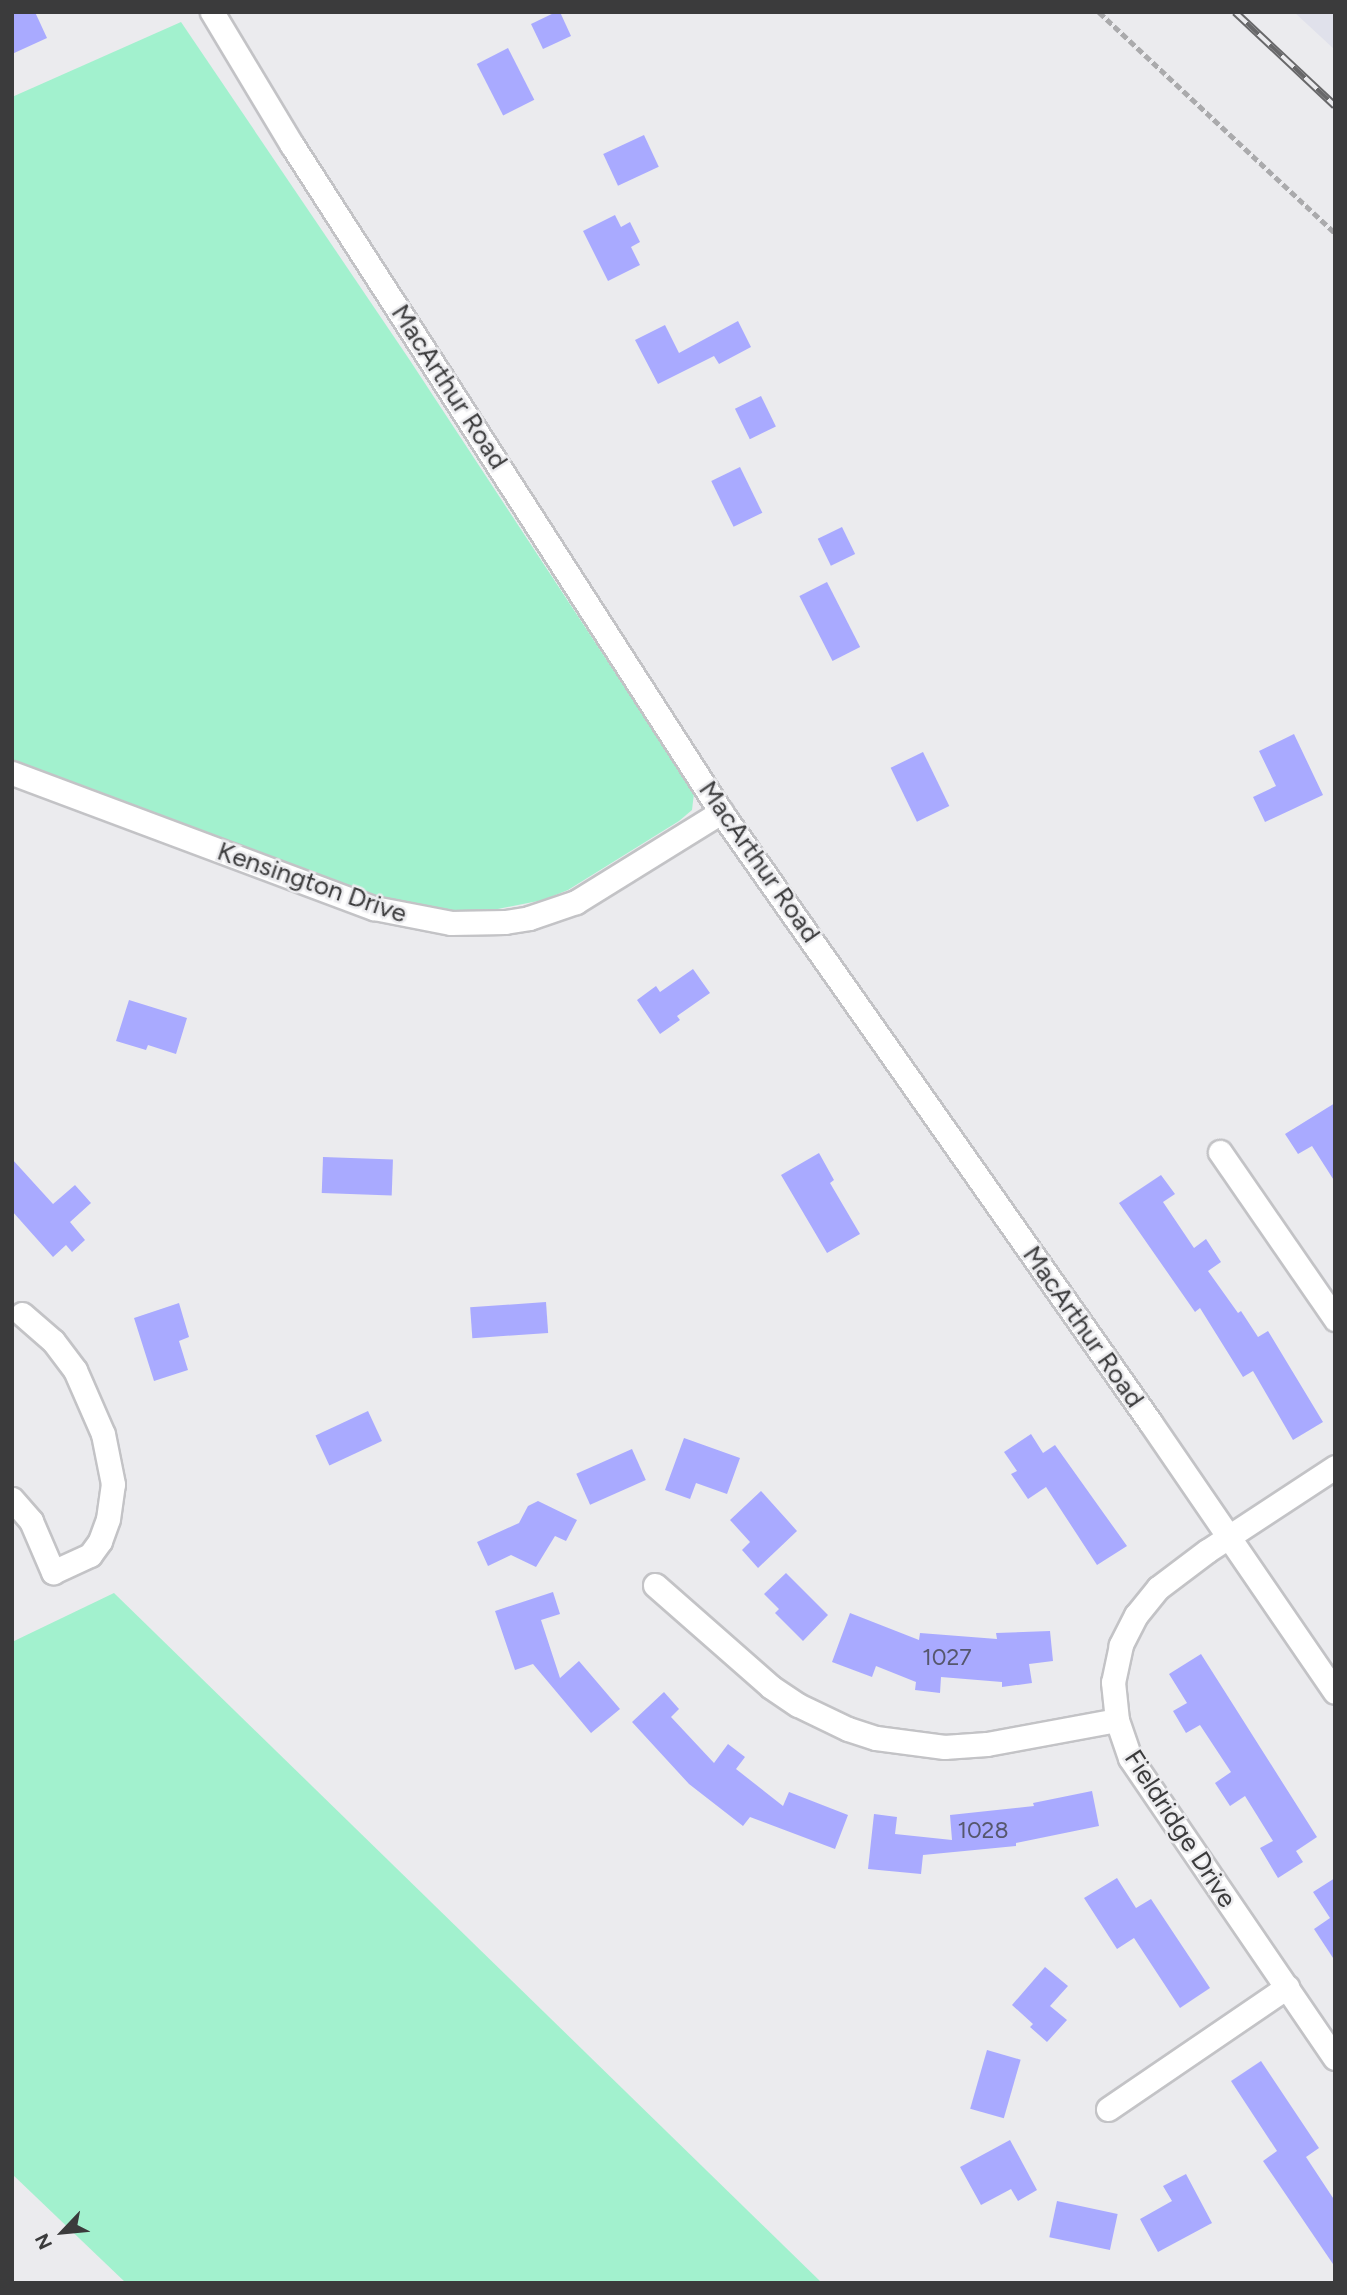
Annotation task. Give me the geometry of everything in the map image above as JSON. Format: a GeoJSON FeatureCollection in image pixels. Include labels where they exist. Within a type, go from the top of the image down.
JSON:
{"type":"FeatureCollection","features":[{"type":"Feature","properties":{"kind":"street","name":"MacArthur Road"},"geometry":{"type":"LineString","coordinates":[[212,12],[292,145],[722,812],[1335,1692]]}},
{"type":"Feature","properties":{"kind":"street","name":"Kensington Drive"},"geometry":{"type":"LineString","coordinates":[[12,773],[374,908],[451,923],[505,922],[529,918],[576,902],[633,870],[722,812]]}},
{"type":"Feature","properties":{"kind":"street"},"geometry":{"type":"LineString","coordinates":[[1220,1152],[1335,1319]]}},
{"type":"Feature","properties":{"kind":"street"},"geometry":{"type":"LineString","coordinates":[[12,1499],[31,1521],[54,1572],[90,1555],[100,1541],[108,1519],[113,1485],[103,1434],[75,1370],[53,1341],[22,1314]]}},
{"type":"Feature","properties":{"kind":"street","name":"Fieldridge Drive"},"geometry":{"type":"LineString","coordinates":[[1335,1467],[1158,1588],[1136,1615],[1116,1664],[1113,1682],[1117,1720],[1130,1758],[1335,2058]]}},
{"type":"Feature","properties":{"kind":"street"},"geometry":{"type":"LineString","coordinates":[[655,1585],[771,1687],[798,1705],[848,1729],[876,1738],[944,1746],[987,1744],[1117,1720]]}},
{"type":"Feature","properties":{"kind":"street"},"geometry":{"type":"LineString","coordinates":[[1108,2109],[1286,1987]]}},
{"type":"Feature","properties":{"kind":"path"},"geometry":{"type":"LineString","coordinates":[[1099,12],[1335,233]]}},
{"type":"Feature","properties":{"kind":"shaded area"},"geometry":{"type":"Polygon","coordinates":[[[1294,12],[1335,12],[1335,50],[1294,12]]]}},
{"type":"Feature","properties":{"kind":"green space"},"geometry":{"type":"Polygon","coordinates":[[[181,22],[409,359],[694,793],[692,810],[679,821],[568,890],[543,900],[493,910],[437,910],[396,903],[12,764],[12,97],[181,22]]]}},
{"type":"Feature","properties":{"kind":"green space"},"geometry":{"type":"Polygon","coordinates":[[[114,1593],[822,2283],[126,2283],[12,2174],[12,1642],[114,1593]]]}},
{"type":"Feature","properties":{"kind":"building"},"geometry":{"type":"Polygon","coordinates":[[[12,12],[35,12],[47,38],[12,54],[12,12]]]}},
{"type":"Feature","properties":{"kind":"building"},"geometry":{"type":"Polygon","coordinates":[[[560,12],[571,36],[543,49],[531,24],[560,12]]]}},
{"type":"Feature","properties":{"kind":"building"},"geometry":{"type":"Polygon","coordinates":[[[508,48],[534,100],[503,116],[477,64],[508,48]]]}},
{"type":"Feature","properties":{"kind":"building"},"geometry":{"type":"Polygon","coordinates":[[[644,135],[659,167],[618,186],[603,154],[644,135]]]}},
{"type":"Feature","properties":{"kind":"building"},"geometry":{"type":"Polygon","coordinates":[[[615,215],[621,227],[630,222],[640,242],[631,247],[640,265],[608,281],[583,231],[615,215]]]}},
{"type":"Feature","properties":{"kind":"building"},"geometry":{"type":"Polygon","coordinates":[[[738,321],[751,347],[719,364],[714,356],[658,384],[635,340],[665,325],[679,353],[738,321]]]}},
{"type":"Feature","properties":{"kind":"building"},"geometry":{"type":"Polygon","coordinates":[[[761,396],[776,427],[750,439],[735,409],[761,396]]]}},
{"type":"Feature","properties":{"kind":"building"},"geometry":{"type":"Polygon","coordinates":[[[740,467],[762,513],[734,527],[711,481],[740,467]]]}},
{"type":"Feature","properties":{"kind":"building"},"geometry":{"type":"Polygon","coordinates":[[[842,527],[855,554],[831,566],[818,539],[842,527]]]}},
{"type":"Feature","properties":{"kind":"building"},"geometry":{"type":"Polygon","coordinates":[[[827,582],[860,647],[833,661],[799,596],[827,582]]]}},
{"type":"Feature","properties":{"kind":"building"},"geometry":{"type":"Polygon","coordinates":[[[1294,734],[1323,795],[1265,822],[1253,797],[1276,786],[1259,751],[1294,734]]]}},
{"type":"Feature","properties":{"kind":"building"},"geometry":{"type":"Polygon","coordinates":[[[923,752],[949,806],[917,822],[891,768],[923,752]]]}},
{"type":"Feature","properties":{"kind":"building"},"geometry":{"type":"Polygon","coordinates":[[[693,969],[710,993],[677,1016],[680,1020],[660,1034],[637,1000],[656,986],[660,992],[693,969]]]}},
{"type":"Feature","properties":{"kind":"building"},"geometry":{"type":"Polygon","coordinates":[[[129,1000],[187,1018],[176,1054],[148,1045],[146,1050],[116,1041],[129,1000]]]}},
{"type":"Feature","properties":{"kind":"building"},"geometry":{"type":"Polygon","coordinates":[[[1335,1103],[1335,1182],[1312,1146],[1298,1154],[1285,1134],[1335,1103]]]}},
{"type":"Feature","properties":{"kind":"building"},"geometry":{"type":"Polygon","coordinates":[[[819,1153],[834,1180],[830,1183],[860,1234],[827,1253],[781,1175],[819,1153]]]}},
{"type":"Feature","properties":{"kind":"building"},"geometry":{"type":"Polygon","coordinates":[[[323,1157],[393,1159],[392,1195],[322,1193],[323,1157]]]}},
{"type":"Feature","properties":{"kind":"building"},"geometry":{"type":"Polygon","coordinates":[[[12,1159],[53,1204],[75,1185],[91,1203],[70,1222],[85,1240],[72,1252],[66,1245],[53,1257],[12,1211],[12,1159]]]}},
{"type":"Feature","properties":{"kind":"building"},"geometry":{"type":"Polygon","coordinates":[[[1161,1175],[1175,1194],[1163,1202],[1194,1248],[1206,1239],[1221,1262],[1208,1271],[1238,1313],[1241,1311],[1258,1337],[1268,1331],[1323,1422],[1293,1440],[1253,1371],[1243,1377],[1200,1308],[1195,1312],[1119,1203],[1161,1175]]]}},
{"type":"Feature","properties":{"kind":"building"},"geometry":{"type":"Polygon","coordinates":[[[546,1302],[548,1333],[472,1338],[470,1307],[546,1302]]]}},
{"type":"Feature","properties":{"kind":"building"},"geometry":{"type":"Polygon","coordinates":[[[179,1303],[189,1337],[179,1341],[188,1370],[154,1381],[134,1318],[179,1303]]]}},
{"type":"Feature","properties":{"kind":"building"},"geometry":{"type":"Polygon","coordinates":[[[368,1411],[382,1441],[329,1465],[315,1436],[368,1411]]]}},
{"type":"Feature","properties":{"kind":"building"},"geometry":{"type":"Polygon","coordinates":[[[1031,1434],[1043,1453],[1055,1445],[1127,1546],[1097,1565],[1046,1487],[1028,1499],[1011,1474],[1017,1471],[1004,1452],[1031,1434]]]}},
{"type":"Feature","properties":{"kind":"building"},"geometry":{"type":"Polygon","coordinates":[[[684,1438],[740,1458],[727,1494],[696,1483],[690,1499],[665,1490],[684,1438]]]}},
{"type":"Feature","properties":{"kind":"building"},"geometry":{"type":"Polygon","coordinates":[[[632,1449],[646,1480],[590,1505],[576,1474],[632,1449]]]}},
{"type":"Feature","properties":{"kind":"building"},"geometry":{"type":"Polygon","coordinates":[[[761,1491],[797,1531],[758,1568],[742,1550],[750,1542],[730,1520],[761,1491]]]}},
{"type":"Feature","properties":{"kind":"building"},"geometry":{"type":"Polygon","coordinates":[[[538,1501],[577,1520],[566,1541],[555,1536],[536,1567],[511,1555],[488,1566],[477,1542],[519,1523],[528,1506],[538,1501]]]}},
{"type":"Feature","properties":{"kind":"building"},"geometry":{"type":"Polygon","coordinates":[[[786,1573],[828,1615],[803,1641],[775,1613],[779,1609],[764,1594],[786,1573]]]}},
{"type":"Feature","properties":{"kind":"building"},"geometry":{"type":"Polygon","coordinates":[[[553,1592],[560,1614],[541,1620],[560,1678],[579,1661],[620,1709],[591,1733],[533,1664],[515,1670],[495,1611],[553,1592]]]}},
{"type":"Feature","properties":{"kind":"building"},"geometry":{"type":"Polygon","coordinates":[[[850,1613],[919,1640],[920,1633],[997,1639],[996,1633],[1050,1631],[1053,1661],[1029,1664],[1032,1683],[1002,1687],[1002,1682],[941,1677],[940,1693],[915,1690],[916,1682],[876,1666],[872,1677],[832,1662],[850,1613]]]}},
{"type":"Feature","properties":{"kind":"building"},"geometry":{"type":"Polygon","coordinates":[[[1201,1654],[1317,1837],[1296,1851],[1303,1862],[1278,1878],[1260,1848],[1273,1841],[1245,1796],[1230,1806],[1215,1783],[1231,1772],[1200,1725],[1186,1733],[1173,1711],[1187,1703],[1169,1674],[1201,1654]]]}},
{"type":"Feature","properties":{"kind":"building"},"geometry":{"type":"Polygon","coordinates":[[[664,1692],[679,1709],[671,1717],[714,1763],[728,1744],[745,1757],[736,1769],[783,1806],[789,1792],[848,1815],[835,1849],[750,1817],[743,1826],[689,1784],[632,1722],[664,1692]]]}},
{"type":"Feature","properties":{"kind":"building"},"geometry":{"type":"Polygon","coordinates":[[[1092,1791],[1099,1826],[1016,1843],[1016,1846],[923,1855],[921,1874],[868,1869],[874,1814],[897,1817],[895,1834],[952,1840],[950,1815],[1034,1806],[1033,1803],[1092,1791]]]}},
{"type":"Feature","properties":{"kind":"building"},"geometry":{"type":"Polygon","coordinates":[[[1117,1878],[1136,1908],[1151,1899],[1210,1988],[1180,2008],[1134,1938],[1117,1949],[1084,1898],[1117,1878]]]}},
{"type":"Feature","properties":{"kind":"building"},"geometry":{"type":"Polygon","coordinates":[[[1335,1878],[1335,1961],[1314,1929],[1330,1918],[1313,1892],[1335,1878]]]}},
{"type":"Feature","properties":{"kind":"building"},"geometry":{"type":"Polygon","coordinates":[[[1045,1967],[1068,1986],[1050,2006],[1067,2020],[1047,2042],[1030,2027],[1033,2024],[1012,2005],[1045,1967]]]}},
{"type":"Feature","properties":{"kind":"building"},"geometry":{"type":"Polygon","coordinates":[[[987,2050],[1021,2060],[1004,2118],[970,2109],[987,2050]]]}},
{"type":"Feature","properties":{"kind":"building"},"geometry":{"type":"Polygon","coordinates":[[[1261,2061],[1319,2148],[1306,2157],[1335,2201],[1335,2267],[1263,2161],[1277,2151],[1231,2081],[1261,2061]]]}},
{"type":"Feature","properties":{"kind":"building"},"geometry":{"type":"Polygon","coordinates":[[[1010,2140],[1037,2190],[1018,2201],[1011,2189],[981,2205],[960,2167],[1010,2140]]]}},
{"type":"Feature","properties":{"kind":"building"},"geometry":{"type":"Polygon","coordinates":[[[1186,2174],[1212,2223],[1158,2252],[1140,2219],[1172,2201],[1163,2186],[1186,2174]]]}},
{"type":"Feature","properties":{"kind":"building"},"geometry":{"type":"Polygon","coordinates":[[[1057,2201],[1118,2214],[1110,2250],[1049,2237],[1057,2201]]]}},
{"type":"Feature","properties":{"kind":"railway"},"geometry":{"type":"LineString","coordinates":[[1235,12],[1335,106]]}}]}
